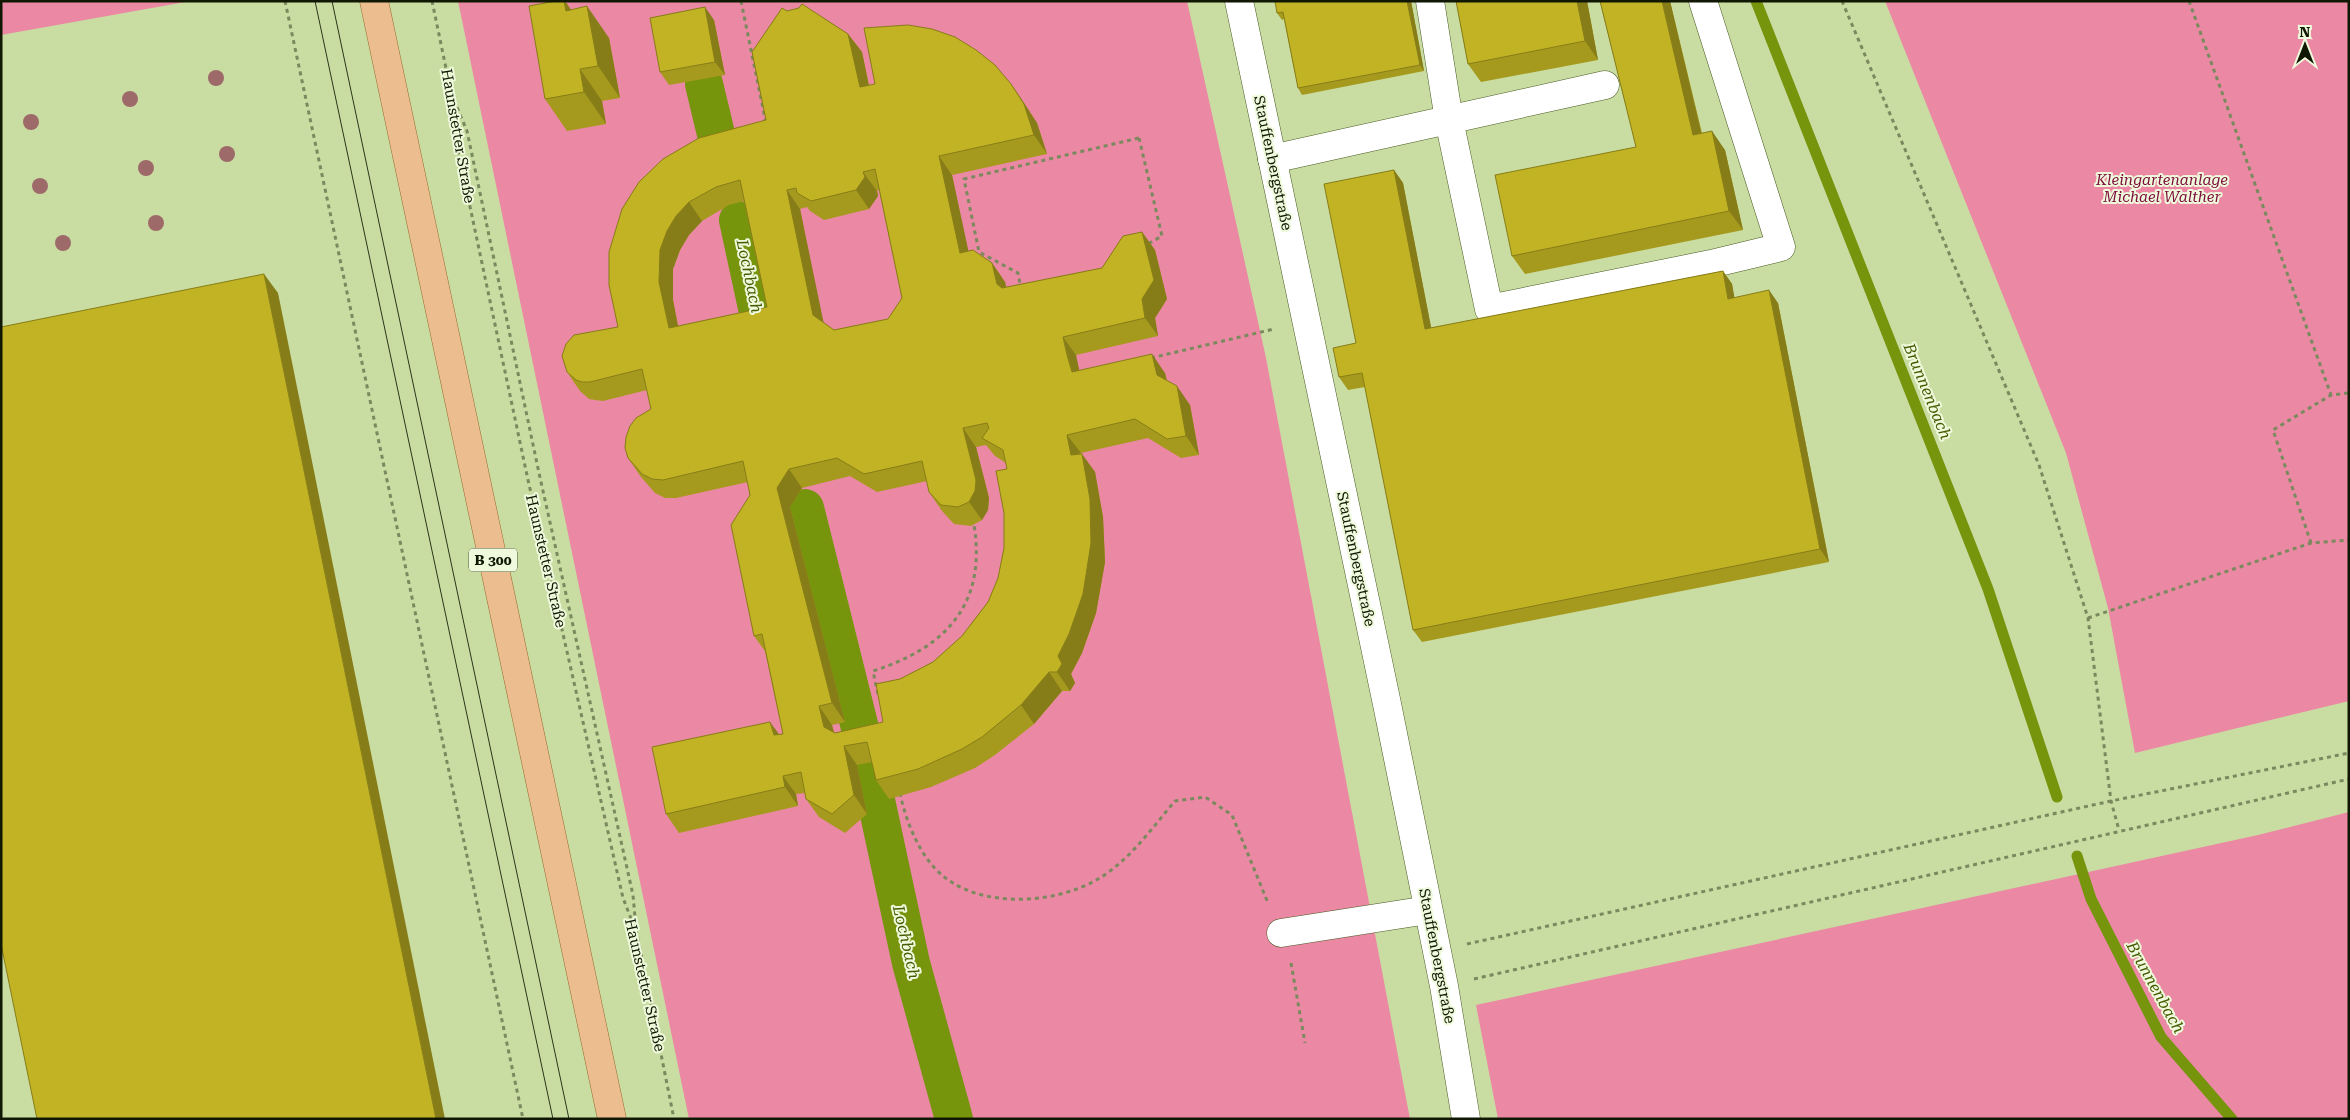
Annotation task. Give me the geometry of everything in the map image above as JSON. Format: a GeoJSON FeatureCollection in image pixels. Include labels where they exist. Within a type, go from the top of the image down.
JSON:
{"type":"FeatureCollection","features":[{"type":"Feature","properties":{"kind":"main road","name":"B 300"},"geometry":{"type":"LineString","coordinates":[[374,1],[612,1119]]}},
{"type":"Feature","properties":{"kind":"street","name":"Stauffenbergstraße"},"geometry":{"type":"LineString","coordinates":[[1239,1],[1437,951],[1466,1119]]}},
{"type":"Feature","properties":{"kind":"street"},"geometry":{"type":"LineString","coordinates":[[1430,1],[1449,120],[1489,309],[1711,264],[1781,247],[1703,1]]}},
{"type":"Feature","properties":{"kind":"street"},"geometry":{"type":"LineString","coordinates":[[1272,159],[1606,85]]}},
{"type":"Feature","properties":{"kind":"street"},"geometry":{"type":"LineString","coordinates":[[1281,933],[1428,910]]}},
{"type":"Feature","properties":{"kind":"path"},"geometry":{"type":"LineString","coordinates":[[285,1],[523,1119]]}},
{"type":"Feature","properties":{"kind":"path","name":"Haunstetter Straße"},"geometry":{"type":"LineString","coordinates":[[432,1],[452,97],[455,136],[528,480],[623,898],[637,934],[674,1119]]}},
{"type":"Feature","properties":{"kind":"path"},"geometry":{"type":"LineString","coordinates":[[741,1],[768,132]]}},
{"type":"Feature","properties":{"kind":"path"},"geometry":{"type":"LineString","coordinates":[[1842,1],[2039,465],[2088,618],[2111,801],[2119,830]]}},
{"type":"Feature","properties":{"kind":"path"},"geometry":{"type":"LineString","coordinates":[[2189,1],[2331,395]]}},
{"type":"Feature","properties":{"kind":"path"},"geometry":{"type":"LineString","coordinates":[[452,97],[467,132],[539,473],[633,895],[637,934]]}},
{"type":"Feature","properties":{"kind":"path"},"geometry":{"type":"LineString","coordinates":[[1139,138],[1162,236],[1132,253],[1113,283],[1023,300],[1018,273],[979,252],[964,179],[1139,138]]}},
{"type":"Feature","properties":{"kind":"path"},"geometry":{"type":"LineString","coordinates":[[1144,360],[1307,322]]}},
{"type":"Feature","properties":{"kind":"path"},"geometry":{"type":"LineString","coordinates":[[2311,543],[2273,430],[2331,395],[2349,393]]}},
{"type":"Feature","properties":{"kind":"path"},"geometry":{"type":"LineString","coordinates":[[879,698],[873,672],[902,662],[927,648],[946,631],[960,613],[967,598],[977,564],[977,544],[974,525]]}},
{"type":"Feature","properties":{"kind":"path"},"geometry":{"type":"LineString","coordinates":[[2088,618],[2311,543],[2349,540]]}},
{"type":"Feature","properties":{"kind":"path"},"geometry":{"type":"LineString","coordinates":[[1437,951],[2111,801],[2349,754]]}},
{"type":"Feature","properties":{"kind":"path"},"geometry":{"type":"LineString","coordinates":[[1444,986],[2119,830],[2349,779]]}},
{"type":"Feature","properties":{"kind":"path"},"geometry":{"type":"LineString","coordinates":[[898,787],[904,813],[924,854],[943,876],[968,891],[1003,898],[1044,898],[1072,892],[1090,883],[1120,862],[1175,801],[1205,797],[1232,815],[1281,933],[1289,955],[1305,1043]]}},
{"type":"Feature","properties":{"kind":"green space"},"geometry":{"type":"Polygon","coordinates":[[[1,1],[191,1],[1,35],[1,1]]]}},
{"type":"Feature","properties":{"kind":"green space"},"geometry":{"type":"Polygon","coordinates":[[[458,1],[1187,1],[1266,358],[1410,1119],[689,1119],[458,1]]]}},
{"type":"Feature","properties":{"kind":"green space","name":"Kleingartenanlage Michael Walther"},"geometry":{"type":"Polygon","coordinates":[[[1885,1],[2349,1],[2349,701],[2135,753],[2108,608],[2066,453],[1885,1]]]}},
{"type":"Feature","properties":{"kind":"green space"},"geometry":{"type":"Polygon","coordinates":[[[2349,812],[2349,1119],[1498,1119],[1476,1005],[2258,835],[2349,812]]]}},
{"type":"Feature","properties":{"kind":"building"},"geometry":{"type":"Polygon","coordinates":[[[564,1],[566,11],[587,6],[598,66],[580,69],[584,92],[545,99],[529,6],[564,1]]]}},
{"type":"Feature","properties":{"kind":"building"},"geometry":{"type":"Polygon","coordinates":[[[1275,1],[1407,1],[1420,65],[1298,88],[1283,12],[1277,13],[1275,1]]]}},
{"type":"Feature","properties":{"kind":"building"},"geometry":{"type":"Polygon","coordinates":[[[1456,1],[1577,1],[1585,41],[1468,64],[1456,1]]]}},
{"type":"Feature","properties":{"kind":"building"},"geometry":{"type":"Polygon","coordinates":[[[1600,1],[1662,1],[1693,135],[1712,131],[1729,211],[1512,256],[1495,175],[1636,147],[1600,1]]]}},
{"type":"Feature","properties":{"kind":"building"},"geometry":{"type":"Polygon","coordinates":[[[802,4],[848,34],[860,87],[875,84],[864,28],[908,25],[932,29],[955,37],[995,65],[1011,84],[1024,104],[1034,135],[939,156],[960,253],[973,250],[992,263],[997,284],[1002,288],[1102,268],[1123,236],[1142,232],[1154,280],[1142,299],[1145,318],[1063,337],[1072,372],[1152,354],[1157,375],[1177,386],[1186,436],[1167,439],[1135,419],[1067,435],[1071,455],[1082,454],[1090,499],[1091,543],[1083,594],[1069,634],[1058,656],[1062,664],[1057,672],[1049,672],[1021,705],[982,737],[962,749],[918,769],[876,780],[867,742],[844,746],[854,795],[832,814],[806,799],[801,772],[783,776],[785,787],[666,814],[652,747],[770,722],[774,735],[783,734],[762,634],[754,636],[731,525],[750,495],[743,461],[663,480],[652,479],[642,474],[628,458],[625,448],[630,426],[636,418],[651,409],[642,369],[590,382],[582,382],[576,380],[567,372],[562,356],[566,344],[574,335],[618,327],[609,285],[609,252],[622,209],[639,182],[663,159],[699,138],[766,120],[752,52],[782,8],[787,11],[799,8],[802,4]],[[875,169],[863,172],[865,177],[856,190],[811,201],[797,193],[796,188],[787,190],[813,315],[834,330],[888,319],[902,298],[875,169]],[[740,180],[716,187],[689,202],[676,216],[667,231],[660,250],[659,282],[669,328],[767,307],[740,180]],[[987,423],[963,428],[976,480],[975,491],[969,502],[958,507],[941,505],[929,492],[922,461],[864,474],[837,458],[789,469],[777,488],[832,703],[819,706],[824,727],[835,733],[883,722],[876,684],[900,679],[933,662],[962,636],[988,602],[998,578],[1004,548],[1004,513],[996,471],[1007,469],[1003,450],[982,438],[989,428],[987,423]]]}},
{"type":"Feature","properties":{"kind":"building"},"geometry":{"type":"Polygon","coordinates":[[[705,7],[715,62],[660,72],[650,18],[705,7]]]}},
{"type":"Feature","properties":{"kind":"building"},"geometry":{"type":"Polygon","coordinates":[[[1394,170],[1425,329],[1723,271],[1728,299],[1769,290],[1820,549],[1413,630],[1362,373],[1339,377],[1333,348],[1356,343],[1324,184],[1394,170]]]}},
{"type":"Feature","properties":{"kind":"building"},"geometry":{"type":"Polygon","coordinates":[[[264,274],[436,1119],[37,1119],[1,944],[1,327],[264,274]]]}},
{"type":"Feature","properties":{"kind":"waterway","name":"Brunnenbach"},"geometry":{"type":"LineString","coordinates":[[1756,1],[1988,589],[2057,797]]}},
{"type":"Feature","properties":{"kind":"waterway","name":"Lochbach"},"geometry":{"type":"LineString","coordinates":[[704,84],[721,155]]}},
{"type":"Feature","properties":{"kind":"waterway","name":"Lochbach"},"geometry":{"type":"LineString","coordinates":[[738,220],[762,331]]}},
{"type":"Feature","properties":{"kind":"waterway","name":"Lochbach"},"geometry":{"type":"LineString","coordinates":[[805,508],[865,748]]}},
{"type":"Feature","properties":{"kind":"waterway","name":"Lochbach"},"geometry":{"type":"LineString","coordinates":[[868,763],[911,963],[954,1119]]}},
{"type":"Feature","properties":{"kind":"waterway","name":"Brunnenbach"},"geometry":{"type":"LineString","coordinates":[[2077,856],[2091,899],[2161,1037],[2232,1119]]}},
{"type":"Feature","properties":{"kind":"tram line"},"geometry":{"type":"LineString","coordinates":[[315,1],[553,1119]]}},
{"type":"Feature","properties":{"kind":"tram line"},"geometry":{"type":"LineString","coordinates":[[332,1],[569,1119]]}}]}
